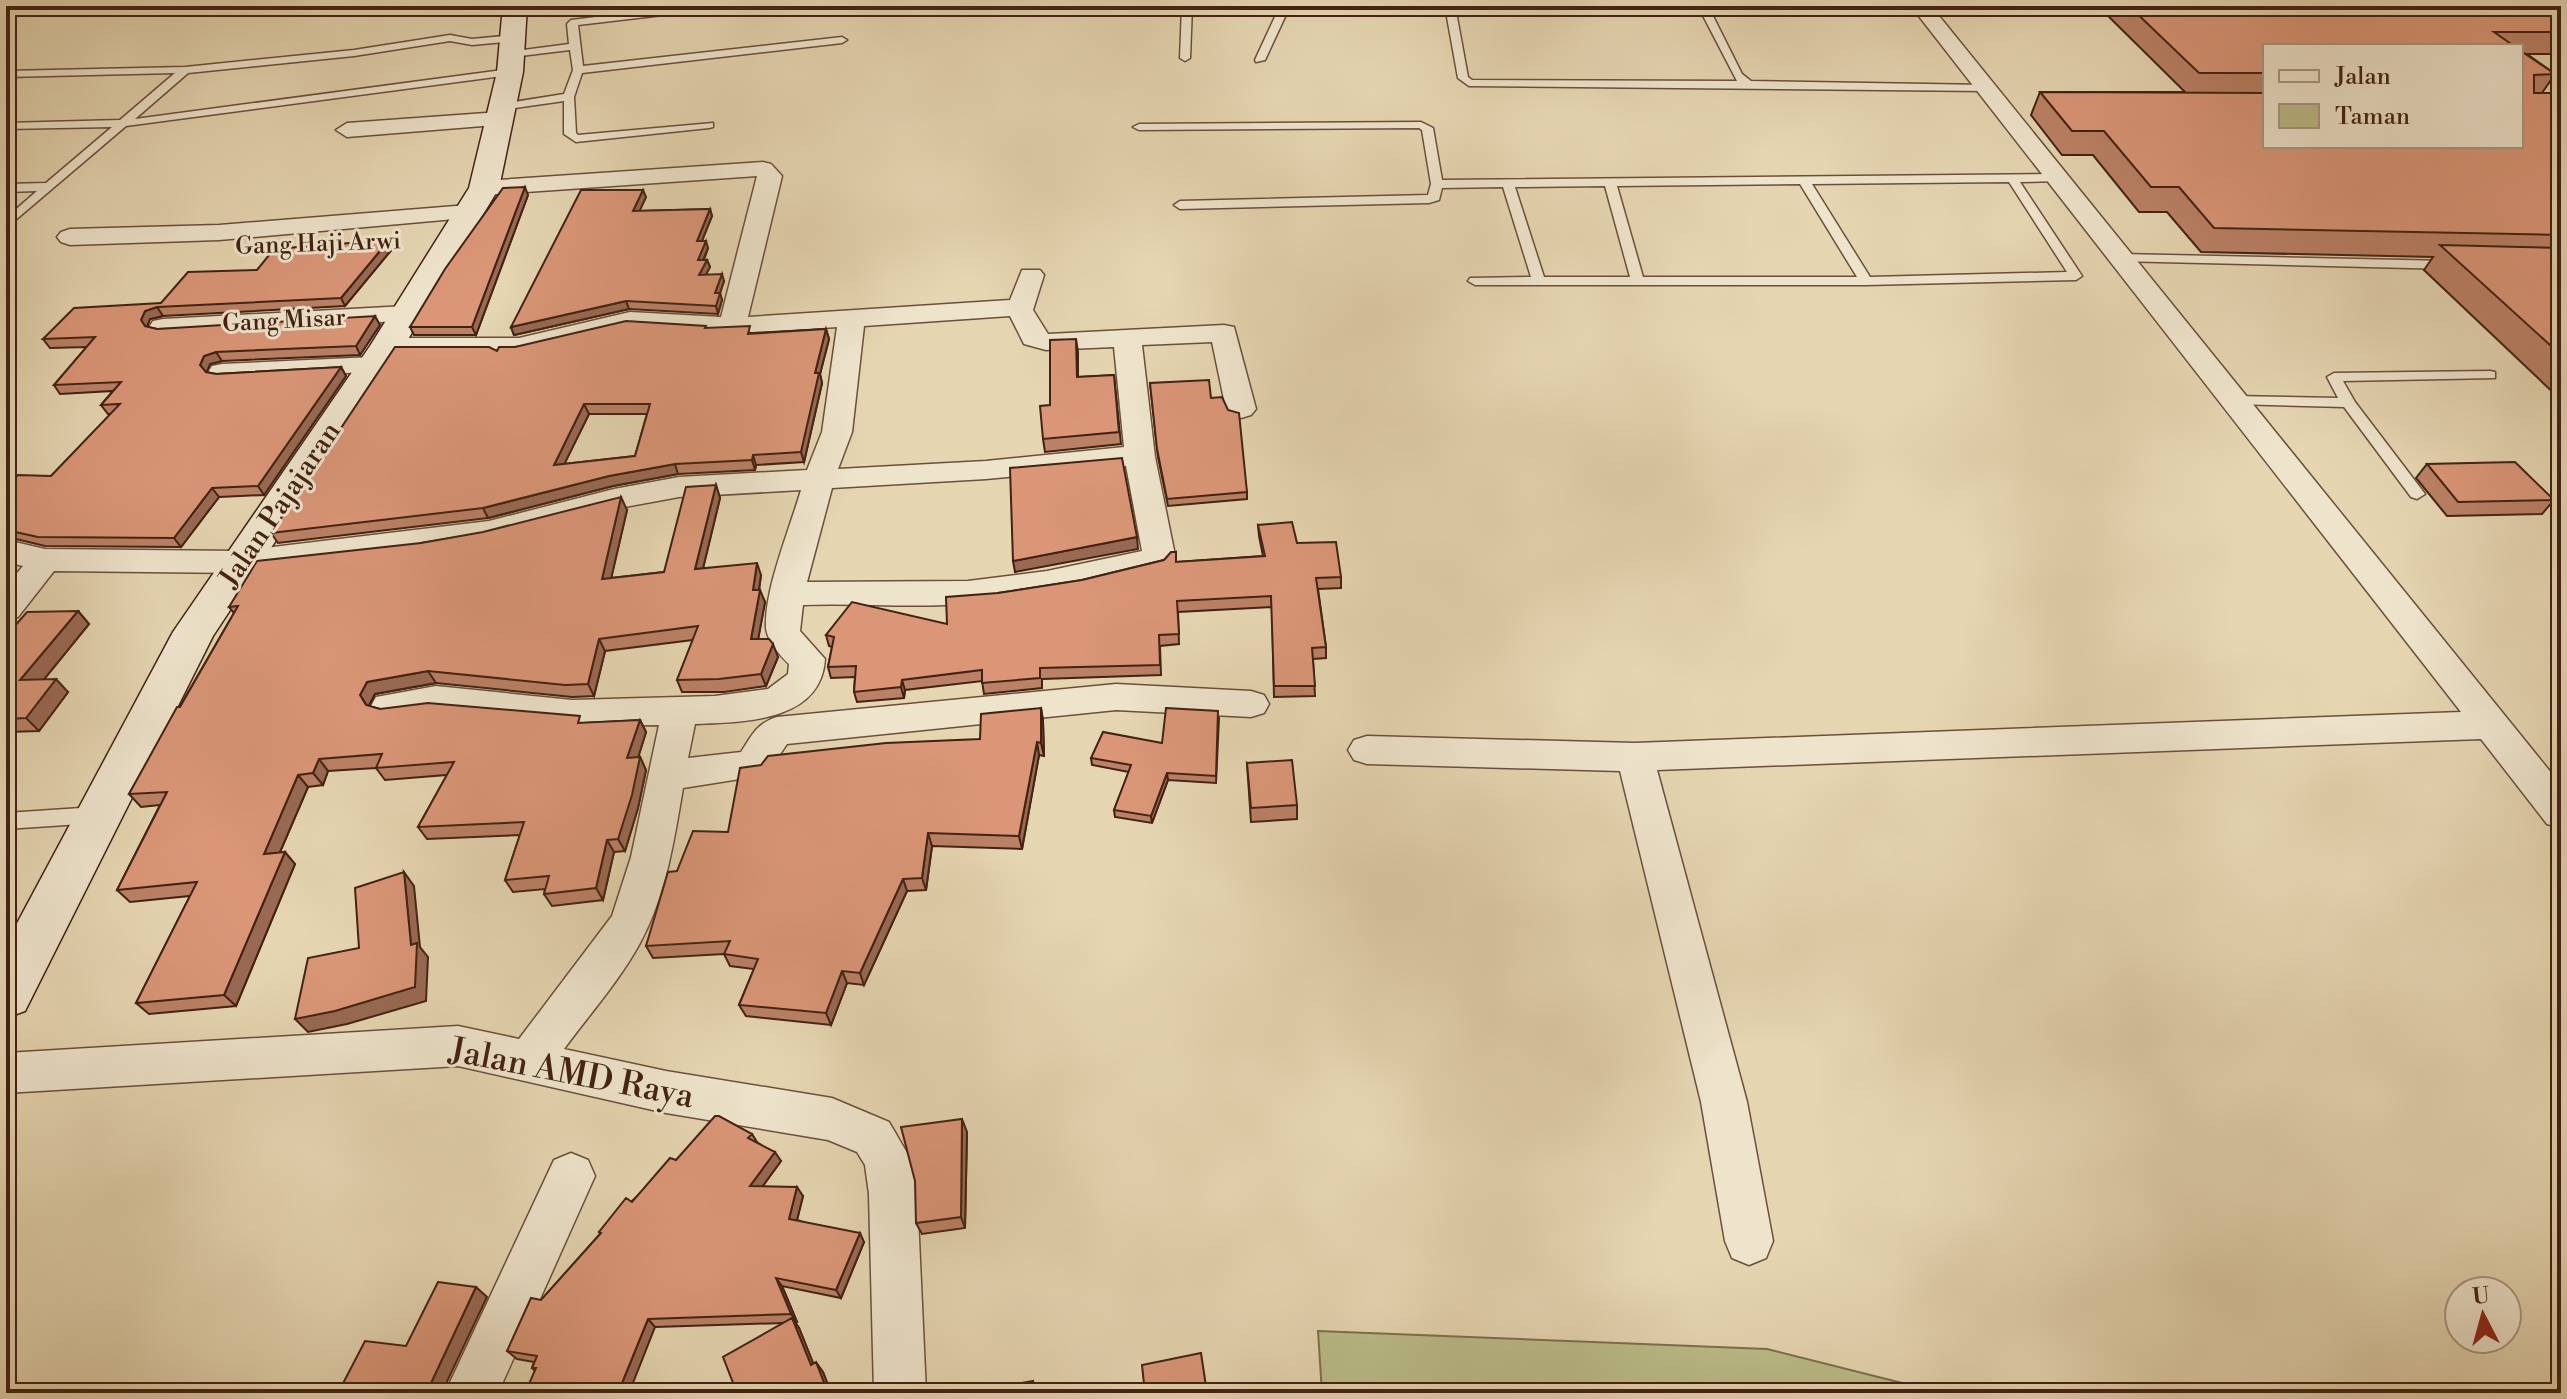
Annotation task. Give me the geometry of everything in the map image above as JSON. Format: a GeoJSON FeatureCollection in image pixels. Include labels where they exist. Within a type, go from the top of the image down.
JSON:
{"type":"FeatureCollection","features":[{"type":"Feature","properties":{"kind":"main road","name":"Jalan Pajajaran"},"geometry":{"type":"LineString","coordinates":[[6,995],[194,632],[389,341],[469,212],[509,66]]}},
{"type":"Feature","properties":{"kind":"street"},"geometry":{"type":"LineString","coordinates":[[1921,6],[2490,725],[2557,802]]}},
{"type":"Feature","properties":{"kind":"street"},"geometry":{"type":"LineString","coordinates":[[347,130],[509,66]]}},
{"type":"Feature","properties":{"kind":"street"},"geometry":{"type":"LineString","coordinates":[[1993,97],[2031,106]]}},
{"type":"Feature","properties":{"kind":"street","name":"Gang Haji Arwi"},"geometry":{"type":"LineString","coordinates":[[70,237],[185,232],[204,245],[222,246],[763,169],[770,176],[732,326]]}},
{"type":"Feature","properties":{"kind":"street"},"geometry":{"type":"LineString","coordinates":[[1031,275],[1020,310],[1034,338],[1040,341],[1226,334],[1241,409]]}},
{"type":"Feature","properties":{"kind":"street"},"geometry":{"type":"LineString","coordinates":[[222,372],[389,341],[519,346],[630,320],[732,326],[1020,310]]}},
{"type":"Feature","properties":{"kind":"street"},"geometry":{"type":"LineString","coordinates":[[389,706],[436,699],[572,713],[680,711],[753,707],[776,702],[796,692],[808,665],[807,659],[794,649],[783,631],[787,595],[820,477],[837,432],[851,321]]}},
{"type":"Feature","properties":{"kind":"street","name":"Gang Misar"},"geometry":{"type":"LineString","coordinates":[[163,327],[389,341]]}},
{"type":"Feature","properties":{"kind":"street"},"geometry":{"type":"LineString","coordinates":[[787,595],[846,591],[972,592],[1042,582],[1152,560],[1159,555],[1140,455],[1127,338]]}},
{"type":"Feature","properties":{"kind":"street"},"geometry":{"type":"LineString","coordinates":[[6,551],[45,560],[240,562],[428,541],[679,487],[986,470],[1140,455]]}},
{"type":"Feature","properties":{"kind":"street"},"geometry":{"type":"LineString","coordinates":[[6,609],[45,560]]}},
{"type":"Feature","properties":{"kind":"street"},"geometry":{"type":"LineString","coordinates":[[666,775],[753,765],[769,738],[777,731],[1116,697],[1251,704]]}},
{"type":"Feature","properties":{"kind":"street"},"geometry":{"type":"LineString","coordinates":[[527,1063],[624,934],[634,915],[655,836],[680,711]]}},
{"type":"Feature","properties":{"kind":"street"},"geometry":{"type":"LineString","coordinates":[[1367,750],[1635,757],[2490,725]]}},
{"type":"Feature","properties":{"kind":"street"},"geometry":{"type":"LineString","coordinates":[[1635,757],[1724,1102],[1749,1241]]}},
{"type":"Feature","properties":{"kind":"street","name":"Jalan AMD Raya"},"geometry":{"type":"LineString","coordinates":[[6,1073],[458,1046],[666,1092],[832,1119],[873,1137],[887,1158],[893,1194],[900,1393]]}},
{"type":"Feature","properties":{"kind":"street"},"geometry":{"type":"LineString","coordinates":[[471,1393],[571,1176]]}},
{"type":"Feature","properties":{"kind":"lane"},"geometry":{"type":"LineString","coordinates":[[709,125],[576,139],[570,134],[569,97],[578,70],[572,24],[579,19],[714,6]]}},
{"type":"Feature","properties":{"kind":"lane"},"geometry":{"type":"LineString","coordinates":[[1185,58],[1187,6]]}},
{"type":"Feature","properties":{"kind":"lane"},"geometry":{"type":"LineString","coordinates":[[1260,60],[1285,6]]}},
{"type":"Feature","properties":{"kind":"lane"},"geometry":{"type":"LineString","coordinates":[[1450,6],[1463,78],[1469,83],[1748,84],[1993,97]]}},
{"type":"Feature","properties":{"kind":"lane"},"geometry":{"type":"LineString","coordinates":[[1703,6],[1738,76],[1748,84]]}},
{"type":"Feature","properties":{"kind":"lane"},"geometry":{"type":"LineString","coordinates":[[6,74],[185,70],[341,54],[450,38],[472,42],[509,66],[569,97]]}},
{"type":"Feature","properties":{"kind":"lane"},"geometry":{"type":"LineString","coordinates":[[578,70],[842,40]]}},
{"type":"Feature","properties":{"kind":"lane"},"geometry":{"type":"LineString","coordinates":[[6,126],[127,123],[509,66],[575,46]]}},
{"type":"Feature","properties":{"kind":"lane"},"geometry":{"type":"LineString","coordinates":[[6,224],[185,70]]}},
{"type":"Feature","properties":{"kind":"lane"},"geometry":{"type":"LineString","coordinates":[[1139,127],[1421,125],[1427,128],[1437,184],[1435,197],[1429,199],[1180,205]]}},
{"type":"Feature","properties":{"kind":"lane"},"geometry":{"type":"LineString","coordinates":[[1475,281],[1866,281],[2076,276],[2012,178]]}},
{"type":"Feature","properties":{"kind":"lane"},"geometry":{"type":"LineString","coordinates":[[1437,184],[2056,178]]}},
{"type":"Feature","properties":{"kind":"lane"},"geometry":{"type":"LineString","coordinates":[[1803,179],[1866,281]]}},
{"type":"Feature","properties":{"kind":"lane"},"geometry":{"type":"LineString","coordinates":[[1610,183],[1637,280]]}},
{"type":"Feature","properties":{"kind":"lane"},"geometry":{"type":"LineString","coordinates":[[1508,184],[1538,279]]}},
{"type":"Feature","properties":{"kind":"lane"},"geometry":{"type":"LineString","coordinates":[[6,188],[49,187]]}},
{"type":"Feature","properties":{"kind":"lane"},"geometry":{"type":"LineString","coordinates":[[2121,258],[2467,265]]}},
{"type":"Feature","properties":{"kind":"lane"},"geometry":{"type":"LineString","coordinates":[[2417,494],[2348,403],[2335,382],[2337,375],[2490,375]]}},
{"type":"Feature","properties":{"kind":"lane"},"geometry":{"type":"LineString","coordinates":[[2233,400],[2348,403]]}},
{"type":"Feature","properties":{"kind":"lane"},"geometry":{"type":"LineString","coordinates":[[6,821],[99,815]]}},
{"type":"Feature","properties":{"kind":"green space"},"geometry":{"type":"Polygon","coordinates":[[[1318,1331],[1767,1349],[1942,1393],[1322,1393],[1318,1331]]]}},
{"type":"Feature","properties":{"kind":"building"},"geometry":{"type":"Polygon","coordinates":[[[2129,6],[2561,6],[2561,32],[2494,32],[2511,44],[2263,44],[2263,73],[2199,73],[2129,6]]]}},
{"type":"Feature","properties":{"kind":"building"},"geometry":{"type":"Polygon","coordinates":[[[2523,52],[2555,74],[2534,75],[2534,93],[2561,93],[2561,235],[2214,228],[2179,187],[2151,187],[2104,131],[2072,131],[2040,92],[2263,93],[2263,148],[2523,148],[2523,52]]]}},
{"type":"Feature","properties":{"kind":"building"},"geometry":{"type":"Polygon","coordinates":[[[525,187],[472,327],[410,327],[445,269],[503,188],[525,187]]]}},
{"type":"Feature","properties":{"kind":"building"},"geometry":{"type":"Polygon","coordinates":[[[581,190],[643,190],[633,211],[710,209],[697,241],[706,241],[698,260],[707,260],[699,275],[722,274],[715,293],[720,293],[716,306],[626,301],[511,327],[581,190]]]}},
{"type":"Feature","properties":{"kind":"building"},"geometry":{"type":"Polygon","coordinates":[[[389,240],[341,298],[157,307],[145,311],[141,320],[145,326],[157,329],[375,316],[356,346],[216,352],[204,356],[200,365],[206,372],[216,374],[341,367],[258,486],[212,488],[174,538],[38,537],[6,530],[14,520],[6,520],[6,487],[18,475],[51,476],[120,404],[101,405],[121,382],[54,385],[95,337],[43,339],[74,308],[161,303],[188,272],[257,270],[274,249],[389,240]]]}},
{"type":"Feature","properties":{"kind":"building"},"geometry":{"type":"Polygon","coordinates":[[[2440,245],[2561,248],[2561,355],[2440,245]]]}},
{"type":"Feature","properties":{"kind":"building"},"geometry":{"type":"Polygon","coordinates":[[[626,321],[705,328],[750,326],[748,334],[826,329],[801,452],[753,455],[752,460],[675,464],[609,476],[483,508],[271,533],[395,347],[489,347],[497,351],[499,347],[515,347],[626,321]],[[584,404],[554,465],[635,456],[650,404],[584,404]]]}},
{"type":"Feature","properties":{"kind":"building"},"geometry":{"type":"Polygon","coordinates":[[[1076,339],[1077,377],[1114,375],[1119,432],[1043,439],[1040,406],[1050,405],[1050,340],[1076,339]]]}},
{"type":"Feature","properties":{"kind":"building"},"geometry":{"type":"Polygon","coordinates":[[[1209,380],[1211,398],[1222,397],[1228,410],[1239,413],[1247,492],[1167,499],[1157,449],[1150,383],[1209,380]]]}},
{"type":"Feature","properties":{"kind":"building"},"geometry":{"type":"Polygon","coordinates":[[[1122,458],[1137,537],[1013,561],[1010,468],[1122,458]]]}},
{"type":"Feature","properties":{"kind":"building"},"geometry":{"type":"Polygon","coordinates":[[[2515,462],[2554,500],[2458,502],[2427,464],[2515,462]]]}},
{"type":"Feature","properties":{"kind":"building"},"geometry":{"type":"Polygon","coordinates":[[[716,485],[695,569],[757,563],[753,590],[760,590],[751,639],[769,639],[773,644],[761,674],[677,680],[698,626],[599,639],[588,684],[565,685],[428,671],[367,682],[360,695],[366,705],[380,709],[428,703],[580,716],[578,723],[640,720],[627,758],[640,757],[632,795],[618,839],[607,840],[596,888],[544,894],[549,876],[505,880],[524,822],[418,827],[454,762],[376,768],[382,754],[319,759],[313,773],[298,775],[264,854],[285,852],[224,995],[136,1003],[197,882],[117,890],[167,792],[129,794],[238,606],[229,607],[257,561],[421,543],[483,532],[621,497],[602,579],[664,572],[686,487],[716,485]]]}},
{"type":"Feature","properties":{"kind":"building"},"geometry":{"type":"Polygon","coordinates":[[[1292,522],[1297,543],[1336,542],[1341,577],[1316,578],[1326,647],[1312,648],[1315,686],[1274,686],[1271,596],[1177,601],[1179,634],[1159,635],[1160,665],[1040,668],[1040,678],[982,683],[982,670],[902,680],[901,687],[854,692],[856,666],[828,667],[834,637],[826,635],[852,602],[947,624],[946,597],[998,593],[1082,580],[1164,560],[1171,552],[1176,552],[1176,562],[1265,556],[1258,525],[1292,522]]]}},
{"type":"Feature","properties":{"kind":"building"},"geometry":{"type":"Polygon","coordinates":[[[78,611],[20,680],[56,679],[26,718],[6,719],[6,636],[27,612],[78,611]]]}},
{"type":"Feature","properties":{"kind":"building"},"geometry":{"type":"Polygon","coordinates":[[[1041,708],[1041,743],[1037,742],[1019,836],[928,833],[922,878],[903,879],[860,973],[842,971],[826,1013],[739,1005],[758,959],[724,954],[730,941],[646,946],[668,872],[677,871],[693,831],[728,832],[740,768],[761,765],[768,756],[886,743],[980,739],[981,714],[1041,708]]]}},
{"type":"Feature","properties":{"kind":"building"},"geometry":{"type":"Polygon","coordinates":[[[1166,708],[1218,711],[1216,776],[1167,773],[1151,816],[1114,810],[1131,765],[1091,758],[1103,732],[1162,743],[1166,708]]]}},
{"type":"Feature","properties":{"kind":"building"},"geometry":{"type":"Polygon","coordinates":[[[1292,760],[1297,805],[1251,808],[1247,763],[1292,760]]]}},
{"type":"Feature","properties":{"kind":"building"},"geometry":{"type":"Polygon","coordinates":[[[404,872],[411,945],[417,943],[415,987],[335,1011],[295,1019],[308,958],[359,948],[355,888],[404,872]]]}},
{"type":"Feature","properties":{"kind":"building"},"geometry":{"type":"Polygon","coordinates":[[[715,1116],[752,1134],[748,1138],[775,1152],[750,1186],[797,1187],[789,1219],[860,1233],[836,1290],[776,1278],[791,1314],[648,1319],[618,1393],[525,1393],[536,1368],[532,1368],[537,1356],[507,1351],[531,1298],[541,1300],[601,1233],[626,1198],[632,1202],[670,1158],[676,1160],[715,1116]]]}},
{"type":"Feature","properties":{"kind":"building"},"geometry":{"type":"Polygon","coordinates":[[[962,1119],[961,1217],[916,1223],[915,1181],[901,1127],[962,1119]]]}},
{"type":"Feature","properties":{"kind":"building"},"geometry":{"type":"Polygon","coordinates":[[[438,1282],[476,1287],[431,1383],[430,1393],[338,1393],[365,1341],[406,1346],[438,1282]]]}},
{"type":"Feature","properties":{"kind":"building"},"geometry":{"type":"Polygon","coordinates":[[[792,1318],[811,1365],[816,1362],[828,1393],[737,1393],[723,1357],[792,1318]]]}},
{"type":"Feature","properties":{"kind":"building"},"geometry":{"type":"Polygon","coordinates":[[[1201,1353],[1207,1393],[1145,1393],[1142,1365],[1201,1353]]]}},
{"type":"Feature","properties":{"kind":"building"},"geometry":{"type":"Polygon","coordinates":[[[1033,1381],[1032,1393],[964,1393],[1033,1381]]]}}]}
